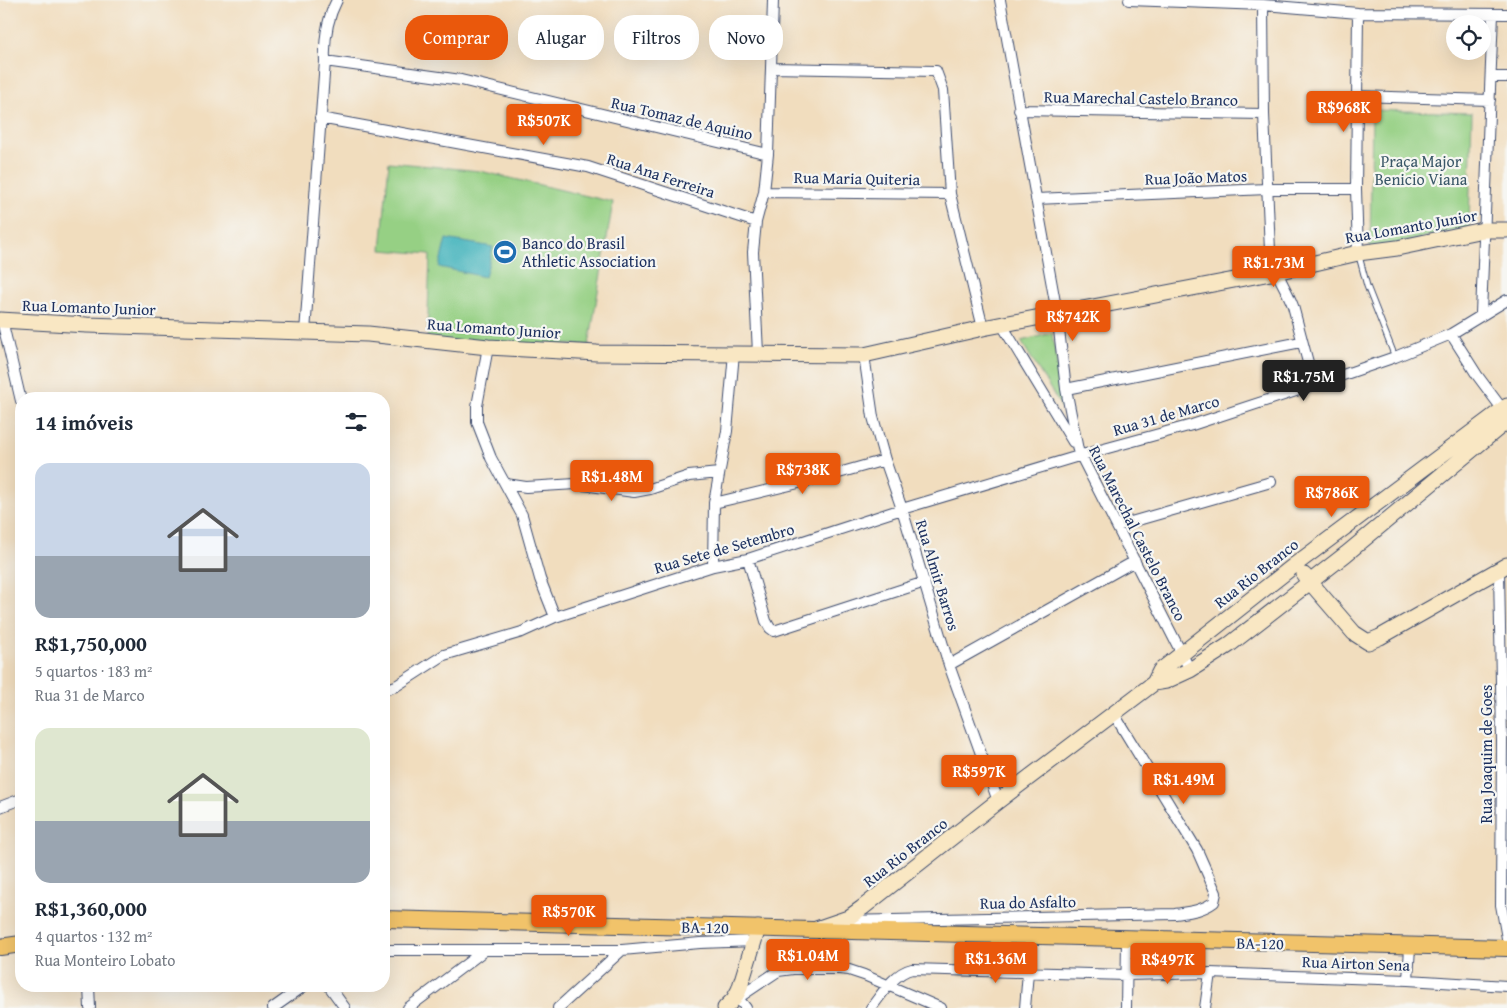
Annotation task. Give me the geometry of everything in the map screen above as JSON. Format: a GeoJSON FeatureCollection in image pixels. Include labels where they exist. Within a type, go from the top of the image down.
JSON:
{"type":"FeatureCollection","features":[{"type":"Feature","properties":{"kind":"main road","name":"BA-120"},"geometry":{"type":"LineString","coordinates":[[390,920],[757,935],[815,930],[1127,940],[1507,948]]}},
{"type":"Feature","properties":{"kind":"main road"},"geometry":{"type":"LineString","coordinates":[[0,947],[15,945]]}},
{"type":"Feature","properties":{"kind":"street"},"geometry":{"type":"LineString","coordinates":[[305,332],[327,26],[330,13],[337,0]]}},
{"type":"Feature","properties":{"kind":"street"},"geometry":{"type":"LineString","coordinates":[[758,354],[753,252],[756,222],[764,192],[768,154],[773,0]]}},
{"type":"Feature","properties":{"kind":"street","name":"Rua Marechal Castelo Branco"},"geometry":{"type":"LineString","coordinates":[[1000,0],[1057,313],[1066,389],[1080,452],[1190,670]]}},
{"type":"Feature","properties":{"kind":"street"},"geometry":{"type":"LineString","coordinates":[[1129,0],[1263,5],[1358,13],[1507,14]]}},
{"type":"Feature","properties":{"kind":"street"},"geometry":{"type":"LineString","coordinates":[[1263,5],[1264,114],[1270,251],[1272,265],[1293,306],[1301,342],[1314,385]]}},
{"type":"Feature","properties":{"kind":"street"},"geometry":{"type":"LineString","coordinates":[[1358,13],[1356,189],[1358,253]]}},
{"type":"Feature","properties":{"kind":"street"},"geometry":{"type":"LineString","coordinates":[[1481,314],[1493,14]]}},
{"type":"Feature","properties":{"kind":"street","name":"Rua Tomaz de Aquino"},"geometry":{"type":"LineString","coordinates":[[325,61],[461,80],[768,154]]}},
{"type":"Feature","properties":{"kind":"street"},"geometry":{"type":"LineString","coordinates":[[771,68],[936,71],[943,90],[950,194],[983,328]]}},
{"type":"Feature","properties":{"kind":"street"},"geometry":{"type":"LineString","coordinates":[[1491,77],[1507,77]]}},
{"type":"Feature","properties":{"kind":"street"},"geometry":{"type":"LineString","coordinates":[[1357,96],[1490,100]]}},
{"type":"Feature","properties":{"kind":"street","name":"Rua Marechal Castelo Branco"},"geometry":{"type":"LineString","coordinates":[[1019,110],[1264,114]]}},
{"type":"Feature","properties":{"kind":"street","name":"Rua Ana Ferreira"},"geometry":{"type":"LineString","coordinates":[[320,118],[588,166],[756,222]]}},
{"type":"Feature","properties":{"kind":"street","name":"Rua João Matos"},"geometry":{"type":"LineString","coordinates":[[1036,199],[1267,190],[1356,189]]}},
{"type":"Feature","properties":{"kind":"street","name":"Rua Maria Quiteria"},"geometry":{"type":"LineString","coordinates":[[764,192],[950,194]]}},
{"type":"Feature","properties":{"kind":"street","name":"Rua Lomanto Junior"},"geometry":{"type":"LineString","coordinates":[[1,320],[368,334],[488,347],[597,353],[734,352],[864,355],[983,328],[1276,272],[1358,253],[1397,248],[1484,230],[1507,230]]}},
{"type":"Feature","properties":{"kind":"street","name":"Rua 31 de Marco"},"geometry":{"type":"LineString","coordinates":[[1080,452],[1192,425],[1395,357],[1451,334],[1481,314],[1507,300]]}},
{"type":"Feature","properties":{"kind":"street"},"geometry":{"type":"LineString","coordinates":[[1,320],[19,392]]}},
{"type":"Feature","properties":{"kind":"street"},"geometry":{"type":"LineString","coordinates":[[1002,325],[1080,452]]}},
{"type":"Feature","properties":{"kind":"street"},"geometry":{"type":"LineString","coordinates":[[1451,334],[1477,375],[1506,413]]}},
{"type":"Feature","properties":{"kind":"street"},"geometry":{"type":"LineString","coordinates":[[1066,389],[1301,342]]}},
{"type":"Feature","properties":{"kind":"street"},"geometry":{"type":"LineString","coordinates":[[488,347],[477,406],[477,422],[491,458],[522,515],[540,579],[555,616]]}},
{"type":"Feature","properties":{"kind":"street"},"geometry":{"type":"LineString","coordinates":[[713,566],[714,503],[727,431],[734,352]]}},
{"type":"Feature","properties":{"kind":"street","name":"Rua Almir Barros"},"geometry":{"type":"LineString","coordinates":[[864,355],[873,417],[885,460],[902,509],[949,665],[998,801]]}},
{"type":"Feature","properties":{"kind":"street","name":"Rua Rio Branco"},"geometry":{"type":"LineString","coordinates":[[815,930],[840,921],[862,908],[998,801],[1154,683],[1160,671],[1181,653],[1296,564],[1506,413]]}},
{"type":"Feature","properties":{"kind":"street","name":"Rua Rio Branco"},"geometry":{"type":"LineString","coordinates":[[1154,683],[1166,681],[1190,670],[1229,645],[1403,508],[1506,413]]}},
{"type":"Feature","properties":{"kind":"street","name":"Rua Sete de Setembro"},"geometry":{"type":"LineString","coordinates":[[390,688],[444,655],[522,632],[555,616],[713,566],[748,559],[1080,452]]}},
{"type":"Feature","properties":{"kind":"street"},"geometry":{"type":"LineString","coordinates":[[714,503],[828,476],[885,460]]}},
{"type":"Feature","properties":{"kind":"street"},"geometry":{"type":"LineString","coordinates":[[506,484],[526,487],[576,484],[634,492],[650,489],[689,476],[719,474]]}},
{"type":"Feature","properties":{"kind":"street"},"geometry":{"type":"LineString","coordinates":[[1117,526],[1271,482]]}},
{"type":"Feature","properties":{"kind":"street"},"geometry":{"type":"LineString","coordinates":[[748,559],[766,621],[774,631],[924,582]]}},
{"type":"Feature","properties":{"kind":"street"},"geometry":{"type":"LineString","coordinates":[[949,665],[1135,561]]}},
{"type":"Feature","properties":{"kind":"street"},"geometry":{"type":"LineString","coordinates":[[1296,564],[1354,633],[1363,641],[1373,641],[1503,568]]}},
{"type":"Feature","properties":{"kind":"street","name":"Rua Joaquim de Goes"},"geometry":{"type":"LineString","coordinates":[[1503,568],[1505,741],[1500,895],[1507,938]]}},
{"type":"Feature","properties":{"kind":"street","name":"Rua do Asfalto"},"geometry":{"type":"LineString","coordinates":[[840,921],[1175,914],[1196,911],[1214,902],[1216,893],[1197,850],[1114,714]]}},
{"type":"Feature","properties":{"kind":"street"},"geometry":{"type":"LineString","coordinates":[[0,807],[15,801]]}},
{"type":"Feature","properties":{"kind":"street"},"geometry":{"type":"LineString","coordinates":[[390,950],[622,950],[700,943],[757,935],[735,1004]]}},
{"type":"Feature","properties":{"kind":"street"},"geometry":{"type":"LineString","coordinates":[[1126,1008],[1127,940]]}},
{"type":"Feature","properties":{"kind":"street"},"geometry":{"type":"LineString","coordinates":[[1408,980],[1410,947]]}},
{"type":"Feature","properties":{"kind":"street"},"geometry":{"type":"LineString","coordinates":[[408,1008],[485,950]]}},
{"type":"Feature","properties":{"kind":"street"},"geometry":{"type":"LineString","coordinates":[[558,1008],[622,950]]}},
{"type":"Feature","properties":{"kind":"street","name":"Rua Airton Sena"},"geometry":{"type":"LineString","coordinates":[[871,1008],[902,973],[912,969],[1126,974],[1210,973],[1408,980],[1507,986]]}},
{"type":"Feature","properties":{"kind":"street"},"geometry":{"type":"LineString","coordinates":[[735,1004],[778,971],[848,970],[941,1008]]}},
{"type":"Feature","properties":{"kind":"street"},"geometry":{"type":"LineString","coordinates":[[1025,1008],[1028,972]]}},
{"type":"Feature","properties":{"kind":"street"},"geometry":{"type":"LineString","coordinates":[[1206,1008],[1210,973]]}},
{"type":"Feature","properties":{"kind":"street"},"geometry":{"type":"LineString","coordinates":[[89,992],[90,1008]]}},
{"type":"Feature","properties":{"kind":"street"},"geometry":{"type":"LineString","coordinates":[[273,1008],[296,992]]}},
{"type":"Feature","properties":{"kind":"street"},"geometry":{"type":"LineString","coordinates":[[333,992],[345,1008]]}},
{"type":"Feature","properties":{"kind":"lane"},"geometry":{"type":"LineString","coordinates":[[1358,253],[1367,286],[1395,357]]}},
{"type":"Feature","properties":{"kind":"green space","name":"Praça Major Benicio Viana"},"geometry":{"type":"Polygon","coordinates":[[[1372,110],[1472,113],[1469,227],[1370,250],[1372,110]]]}},
{"type":"Feature","properties":{"kind":"green space","name":"Banco do Brasil Athletic Association"},"geometry":{"type":"Polygon","coordinates":[[[389,162],[480,171],[613,202],[589,345],[427,343],[430,254],[381,250],[389,162]]]}},
{"type":"Feature","properties":{"kind":"green space"},"geometry":{"type":"Polygon","coordinates":[[[1052,333],[1065,413],[1021,341],[1052,333]]]}},
{"type":"Feature","properties":{"kind":"water"},"geometry":{"type":"Polygon","coordinates":[[[446,239],[493,247],[485,277],[439,267],[446,239]]]}},
{"type":"Feature","properties":{"kind":"place","name":"Banco do Brasil Athletic Association"},"geometry":{"type":"Point","coordinates":[505,252]}}]}
